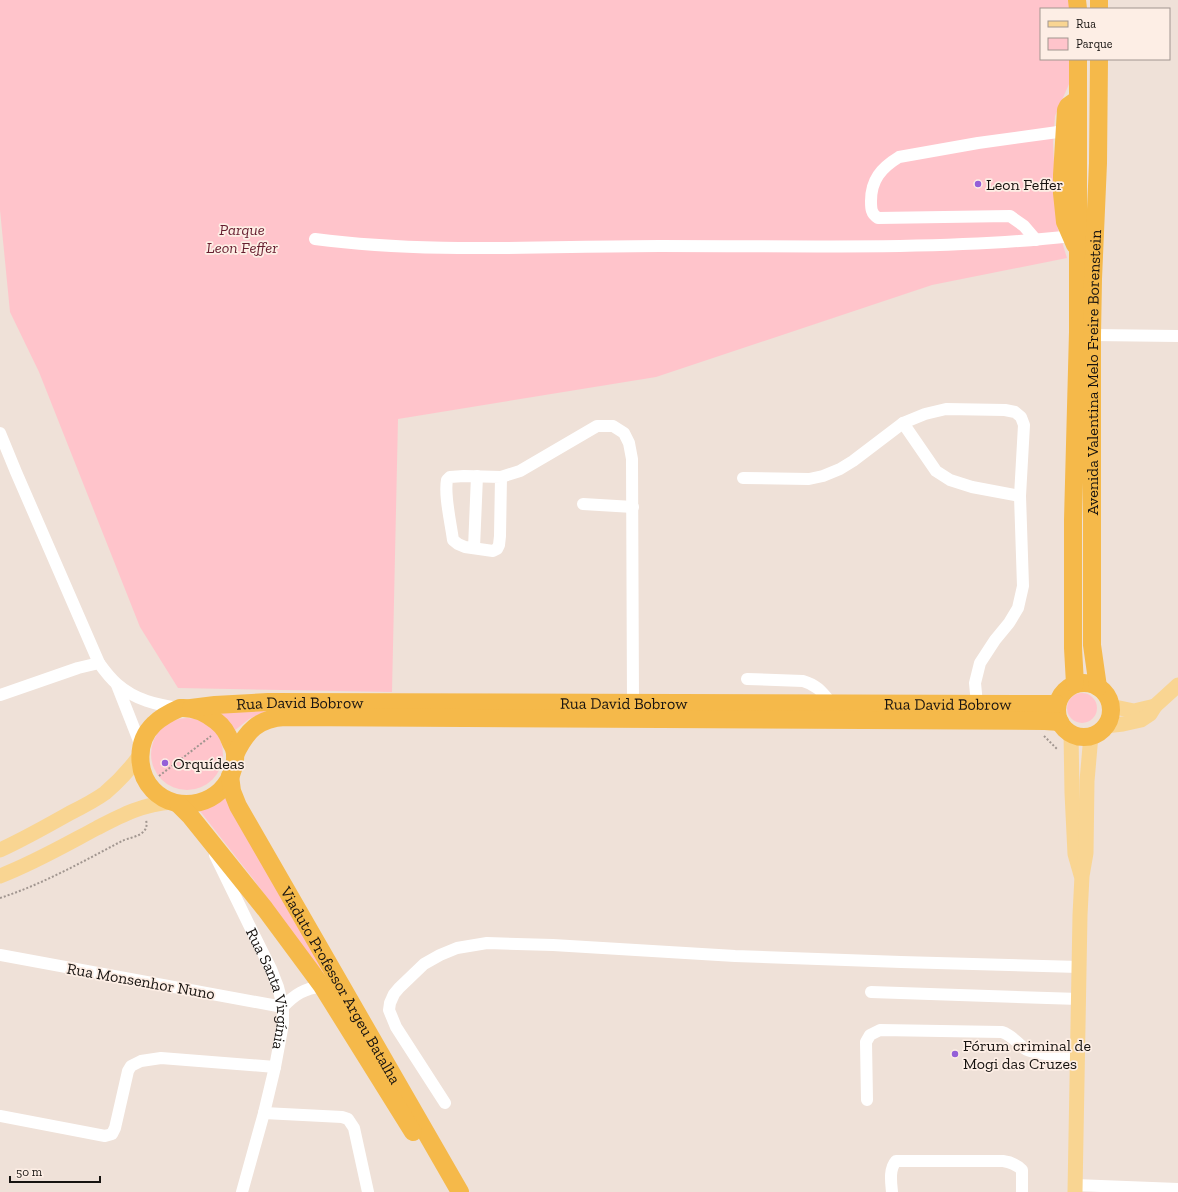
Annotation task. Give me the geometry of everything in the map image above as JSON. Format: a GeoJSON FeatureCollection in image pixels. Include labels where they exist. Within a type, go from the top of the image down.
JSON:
{"type":"FeatureCollection","features":[{"type":"Feature","properties":{"kind":"highway","name":"Avenida Valentina Melo Freire Borenstein"},"geometry":{"type":"LineString","coordinates":[[1075,684],[1073,648],[1073,520],[1078,332],[1078,60]]}},
{"type":"Feature","properties":{"kind":"highway","name":"Avenida Valentina Melo Freire Borenstein"},"geometry":{"type":"LineString","coordinates":[[1098,687],[1092,645],[1092,335],[1099,120],[1099,60]]}},
{"type":"Feature","properties":{"kind":"highway"},"geometry":{"type":"LineString","coordinates":[[1078,253],[1065,222],[1062,193],[1066,110],[1072,102],[1090,99],[1093,102],[1099,120]]}},
{"type":"Feature","properties":{"kind":"highway"},"geometry":{"type":"LineString","coordinates":[[1083,683],[1098,687],[1106,696],[1110,706],[1110,716],[1098,731],[1084,736],[1077,736],[1065,728],[1057,713],[1057,704],[1063,692],[1075,684],[1083,683]]}},
{"type":"Feature","properties":{"kind":"highway","name":"Rua David Bobrow"},"geometry":{"type":"LineString","coordinates":[[141,751],[145,736],[154,724],[171,712],[185,708],[268,702],[1057,704]]}},
{"type":"Feature","properties":{"kind":"highway","name":"Rua David Bobrow"},"geometry":{"type":"LineString","coordinates":[[185,708],[207,714],[223,727],[227,733],[235,755]]}},
{"type":"Feature","properties":{"kind":"highway","name":"Rua David Bobrow"},"geometry":{"type":"LineString","coordinates":[[175,803],[199,803],[210,798],[224,787],[230,776],[235,755],[244,738],[256,726],[269,719],[285,717],[1045,721],[1065,728]]}},
{"type":"Feature","properties":{"kind":"highway"},"geometry":{"type":"LineString","coordinates":[[141,751],[142,771],[149,785],[160,796],[175,803]]}},
{"type":"Feature","properties":{"kind":"highway","name":"Viaduto Professor Argeu Batalha"},"geometry":{"type":"LineString","coordinates":[[230,776],[234,797],[242,813],[421,1135],[447,1192]]}},
{"type":"Feature","properties":{"kind":"highway","name":"Rua Santa Virgínia"},"geometry":{"type":"LineString","coordinates":[[175,803],[191,817],[209,839]]}},
{"type":"Feature","properties":{"kind":"highway","name":"Viaduto Professor Argeu Batalha"},"geometry":{"type":"LineString","coordinates":[[209,839],[265,909],[322,986],[460,1192]]}},
{"type":"Feature","properties":{"kind":"main road"},"geometry":{"type":"LineString","coordinates":[[1075,1188],[1079,967],[1082,876],[1086,854],[1087,781],[1098,731],[1137,722],[1147,716],[1155,706],[1178,685]]}},
{"type":"Feature","properties":{"kind":"main road"},"geometry":{"type":"LineString","coordinates":[[1110,706],[1134,711],[1155,706]]}},
{"type":"Feature","properties":{"kind":"main road"},"geometry":{"type":"LineString","coordinates":[[1065,728],[1072,793],[1075,854],[1082,876]]}},
{"type":"Feature","properties":{"kind":"main road"},"geometry":{"type":"LineString","coordinates":[[0,850],[48,826],[104,794],[118,782],[141,751]]}},
{"type":"Feature","properties":{"kind":"main road"},"geometry":{"type":"LineString","coordinates":[[0,876],[33,862],[129,812],[147,806],[175,803]]}},
{"type":"Feature","properties":{"kind":"street"},"geometry":{"type":"LineString","coordinates":[[1036,240],[1024,226],[1010,216],[878,218],[874,216],[872,211],[872,189],[876,179],[884,168],[899,157],[978,143],[1065,131]]}},
{"type":"Feature","properties":{"kind":"street"},"geometry":{"type":"LineString","coordinates":[[315,239],[389,246],[509,249],[658,246],[841,247],[978,244],[1071,236]]}},
{"type":"Feature","properties":{"kind":"street"},"geometry":{"type":"LineString","coordinates":[[1092,335],[1178,336]]}},
{"type":"Feature","properties":{"kind":"street"},"geometry":{"type":"LineString","coordinates":[[743,478],[809,479],[823,476],[840,469],[853,461],[902,423],[925,414],[946,409],[1005,410],[1015,412],[1021,418],[1024,426],[1020,496],[1023,586],[1018,608],[980,663],[975,683],[977,704]]}},
{"type":"Feature","properties":{"kind":"street"},"geometry":{"type":"LineString","coordinates":[[902,423],[936,471],[950,480],[972,487],[1020,496]]}},
{"type":"Feature","properties":{"kind":"street"},"geometry":{"type":"LineString","coordinates":[[501,477],[500,545],[493,551],[458,544],[453,540],[446,486],[447,480],[450,477],[501,477],[520,471],[597,426],[613,426],[624,433],[629,443],[632,459],[633,703]]}},
{"type":"Feature","properties":{"kind":"street"},"geometry":{"type":"LineString","coordinates":[[0,433],[98,663],[116,683],[126,691],[146,701],[160,705],[185,708]]}},
{"type":"Feature","properties":{"kind":"street"},"geometry":{"type":"LineString","coordinates":[[474,548],[477,476]]}},
{"type":"Feature","properties":{"kind":"street"},"geometry":{"type":"LineString","coordinates":[[583,504],[633,507]]}},
{"type":"Feature","properties":{"kind":"street"},"geometry":{"type":"LineString","coordinates":[[0,695],[78,668],[98,663]]}},
{"type":"Feature","properties":{"kind":"street"},"geometry":{"type":"LineString","coordinates":[[747,680],[803,681],[822,691],[831,703]]}},
{"type":"Feature","properties":{"kind":"street"},"geometry":{"type":"LineString","coordinates":[[116,683],[141,751]]}},
{"type":"Feature","properties":{"kind":"street","name":"Rua Santa Virgínia"},"geometry":{"type":"LineString","coordinates":[[209,839],[224,874],[271,969],[278,987],[284,1024],[264,1112],[242,1192]]}},
{"type":"Feature","properties":{"kind":"street"},"geometry":{"type":"LineString","coordinates":[[445,1103],[396,1027],[389,1010],[394,994],[424,964],[440,954],[457,948],[494,943],[735,956],[1079,967]]}},
{"type":"Feature","properties":{"kind":"street","name":"Rua Monsenhor Nuno"},"geometry":{"type":"LineString","coordinates":[[0,955],[282,1007]]}},
{"type":"Feature","properties":{"kind":"street"},"geometry":{"type":"LineString","coordinates":[[282,1007],[298,993],[322,986]]}},
{"type":"Feature","properties":{"kind":"street"},"geometry":{"type":"LineString","coordinates":[[871,992],[1079,999]]}},
{"type":"Feature","properties":{"kind":"street"},"geometry":{"type":"LineString","coordinates":[[867,1100],[866,1042],[870,1034],[880,1030],[1002,1032],[1009,1034],[1026,1050],[1035,1053],[1077,1057]]}},
{"type":"Feature","properties":{"kind":"street"},"geometry":{"type":"LineString","coordinates":[[0,1116],[105,1136],[112,1134],[115,1128],[128,1071],[131,1066],[141,1061],[161,1058],[275,1066]]}},
{"type":"Feature","properties":{"kind":"street"},"geometry":{"type":"LineString","coordinates":[[264,1112],[342,1117],[348,1119],[354,1128],[368,1192]]}},
{"type":"Feature","properties":{"kind":"street"},"geometry":{"type":"LineString","coordinates":[[892,1192],[891,1179],[893,1165],[896,1161],[1010,1162],[1017,1165],[1022,1170],[1022,1192]]}},
{"type":"Feature","properties":{"kind":"street"},"geometry":{"type":"LineString","coordinates":[[1075,1188],[1178,1189]]}},
{"type":"Feature","properties":{"kind":"green space","name":"Parque Leon Feffer"},"geometry":{"type":"Polygon","coordinates":[[[0,0],[1072,0],[1072,8],[1040,8],[1040,60],[1070,60],[1069,84],[1055,116],[1053,142],[1057,226],[1067,258],[932,285],[656,377],[398,419],[392,692],[178,688],[140,627],[39,372],[10,312],[0,210],[0,0]]]}},
{"type":"Feature","properties":{"kind":"green space"},"geometry":{"type":"Polygon","coordinates":[[[1082,693],[1093,697],[1097,708],[1093,719],[1082,723],[1071,719],[1067,708],[1071,697],[1082,693]]]}},
{"type":"Feature","properties":{"kind":"green space"},"geometry":{"type":"Polygon","coordinates":[[[271,709],[249,719],[234,731],[221,713],[271,709]]]}},
{"type":"Feature","properties":{"kind":"green space"},"geometry":{"type":"Polygon","coordinates":[[[187,718],[207,724],[217,734],[223,754],[217,774],[207,784],[187,790],[167,784],[157,774],[151,754],[157,734],[167,724],[187,718]]]}},
{"type":"Feature","properties":{"kind":"green space"},"geometry":{"type":"Polygon","coordinates":[[[225,792],[329,974],[324,977],[254,880],[196,806],[225,792]]]}},
{"type":"Feature","properties":{"kind":"place","name":"Leon Feffer"},"geometry":{"type":"Point","coordinates":[978,184]}},
{"type":"Feature","properties":{"kind":"place","name":"Orquídeas"},"geometry":{"type":"Point","coordinates":[165,763]}},
{"type":"Feature","properties":{"kind":"place","name":"Fórum criminal de Mogi das Cruzes"},"geometry":{"type":"Point","coordinates":[955,1054]}}]}
